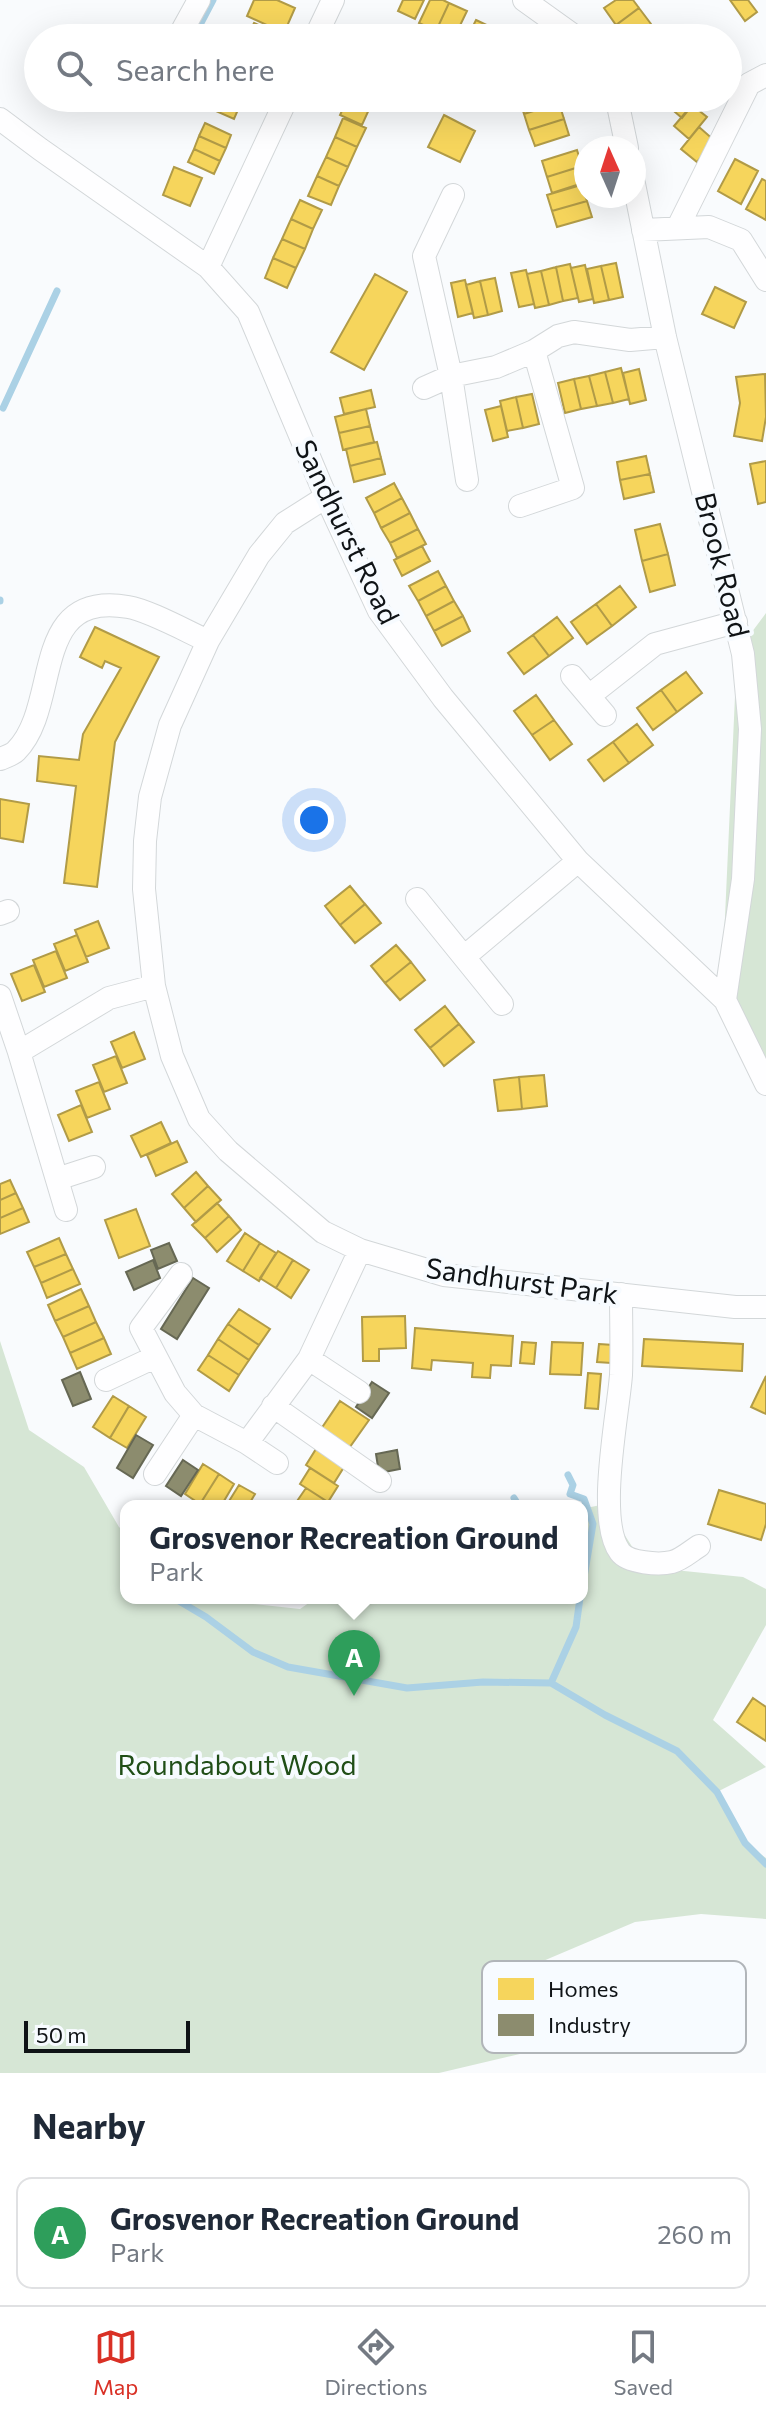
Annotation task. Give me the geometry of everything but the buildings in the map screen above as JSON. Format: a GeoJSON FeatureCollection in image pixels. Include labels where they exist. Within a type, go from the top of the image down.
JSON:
{"type":"FeatureCollection","features":[{"type":"Feature","properties":{"kind":"street"},"geometry":{"type":"LineString","coordinates":[[186,24],[199,0]]}},
{"type":"Feature","properties":{"kind":"street"},"geometry":{"type":"LineString","coordinates":[[322,24],[333,0]]}},
{"type":"Feature","properties":{"kind":"street"},"geometry":{"type":"LineString","coordinates":[[524,0],[557,24]]}},
{"type":"Feature","properties":{"kind":"street"},"geometry":{"type":"LineString","coordinates":[[742,98],[749,84],[766,75]]}},
{"type":"Feature","properties":{"kind":"street"},"geometry":{"type":"LineString","coordinates":[[208,267],[280,112]]}},
{"type":"Feature","properties":{"kind":"street"},"geometry":{"type":"LineString","coordinates":[[619,112],[624,136]]}},
{"type":"Feature","properties":{"kind":"street"},"geometry":{"type":"LineString","coordinates":[[678,227],[735,112]]}},
{"type":"Feature","properties":{"kind":"street","name":"Sandhurst Road"},"geometry":{"type":"LineString","coordinates":[[0,119],[208,267],[248,312],[326,497],[379,611],[443,698],[578,861],[725,1000],[766,1084]]}},
{"type":"Feature","properties":{"kind":"street"},"geometry":{"type":"LineString","coordinates":[[453,195],[424,256],[451,376],[467,480]]}},
{"type":"Feature","properties":{"kind":"street","name":"Brook Road"},"geometry":{"type":"LineString","coordinates":[[639,208],[665,337],[743,654],[750,729],[743,879],[725,1000]]}},
{"type":"Feature","properties":{"kind":"street"},"geometry":{"type":"LineString","coordinates":[[643,230],[709,227],[741,240],[766,280]]}},
{"type":"Feature","properties":{"kind":"street"},"geometry":{"type":"LineString","coordinates":[[424,388],[451,376],[496,367],[534,351],[558,336],[574,332],[630,340],[665,337]]}},
{"type":"Feature","properties":{"kind":"street"},"geometry":{"type":"LineString","coordinates":[[520,506],[573,488],[534,351]]}},
{"type":"Feature","properties":{"kind":"street","name":"Sandhurst Park"},"geometry":{"type":"LineString","coordinates":[[326,497],[285,523],[259,555],[208,641],[170,725],[150,797],[144,889],[154,986],[172,1056],[199,1119],[228,1151],[323,1232],[360,1250],[444,1275],[735,1307],[766,1307]]}},
{"type":"Feature","properties":{"kind":"street"},"geometry":{"type":"LineString","coordinates":[[0,759],[15,752],[36,722],[49,660],[59,635],[71,620],[88,608],[131,607],[208,641]]}},
{"type":"Feature","properties":{"kind":"street"},"geometry":{"type":"LineString","coordinates":[[589,696],[655,644],[736,622]]}},
{"type":"Feature","properties":{"kind":"street"},"geometry":{"type":"LineString","coordinates":[[572,676],[605,715]]}},
{"type":"Feature","properties":{"kind":"street"},"geometry":{"type":"LineString","coordinates":[[464,957],[578,861]]}},
{"type":"Feature","properties":{"kind":"street"},"geometry":{"type":"LineString","coordinates":[[417,899],[502,1004]]}},
{"type":"Feature","properties":{"kind":"street"},"geometry":{"type":"LineString","coordinates":[[19,1052],[109,998],[154,986]]}},
{"type":"Feature","properties":{"kind":"street"},"geometry":{"type":"LineString","coordinates":[[0,996],[66,1210]]}},
{"type":"Feature","properties":{"kind":"street"},"geometry":{"type":"LineString","coordinates":[[57,1179],[94,1167]]}},
{"type":"Feature","properties":{"kind":"street"},"geometry":{"type":"LineString","coordinates":[[247,1443],[309,1359],[360,1250]]}},
{"type":"Feature","properties":{"kind":"street"},"geometry":{"type":"LineString","coordinates":[[181,1274],[141,1328],[155,1357],[175,1393],[194,1415],[277,1463]]}},
{"type":"Feature","properties":{"kind":"street"},"geometry":{"type":"LineString","coordinates":[[621,1294],[621,1373],[609,1500],[613,1539],[620,1553],[626,1557],[660,1563],[674,1562],[699,1546]]}},
{"type":"Feature","properties":{"kind":"street"},"geometry":{"type":"LineString","coordinates":[[106,1380],[155,1357]]}},
{"type":"Feature","properties":{"kind":"street"},"geometry":{"type":"LineString","coordinates":[[309,1359],[359,1392]]}},
{"type":"Feature","properties":{"kind":"street"},"geometry":{"type":"LineString","coordinates":[[273,1406],[380,1481]]}},
{"type":"Feature","properties":{"kind":"street"},"geometry":{"type":"LineString","coordinates":[[155,1474],[194,1415]]}},
{"type":"Feature","properties":{"kind":"green space"},"geometry":{"type":"Polygon","coordinates":[[[766,613],[766,1065],[722,983],[737,652],[766,613]]]}},
{"type":"Feature","properties":{"kind":"green space","name":"Roundabout Wood"},"geometry":{"type":"Polygon","coordinates":[[[0,1341],[29,1430],[84,1467],[120,1528],[120,1604],[253,1604],[300,1609],[307,1604],[588,1604],[588,1508],[605,1504],[645,1567],[743,1577],[766,1589],[766,1625],[713,1720],[766,1767],[717,1792],[745,1843],[766,1858],[766,1919],[701,1914],[635,1922],[543,1961],[482,1961],[482,2053],[524,2053],[439,2073],[0,2073],[0,1341]]]}},
{"type":"Feature","properties":{"kind":"waterway"},"geometry":{"type":"LineString","coordinates":[[200,24],[213,0]]}},
{"type":"Feature","properties":{"kind":"waterway"},"geometry":{"type":"LineString","coordinates":[[3,408],[57,291]]}},
{"type":"Feature","properties":{"kind":"waterway"},"geometry":{"type":"LineString","coordinates":[[568,1475],[573,1485],[570,1494],[584,1500]]}},
{"type":"Feature","properties":{"kind":"waterway"},"geometry":{"type":"LineString","coordinates":[[588,1510],[593,1524],[588,1554]]}},
{"type":"Feature","properties":{"kind":"waterway"},"geometry":{"type":"LineString","coordinates":[[184,1604],[253,1652],[288,1667],[407,1688],[483,1682],[551,1683],[605,1715],[677,1751],[717,1792],[745,1843],[766,1864]]}},
{"type":"Feature","properties":{"kind":"waterway"},"geometry":{"type":"LineString","coordinates":[[551,1683],[576,1627],[579,1604]]}},
{"type":"Feature","properties":{"kind":"place","name":"Grosvenor Recreation Ground"},"geometry":{"type":"Point","coordinates":[354,1696]}}]}
